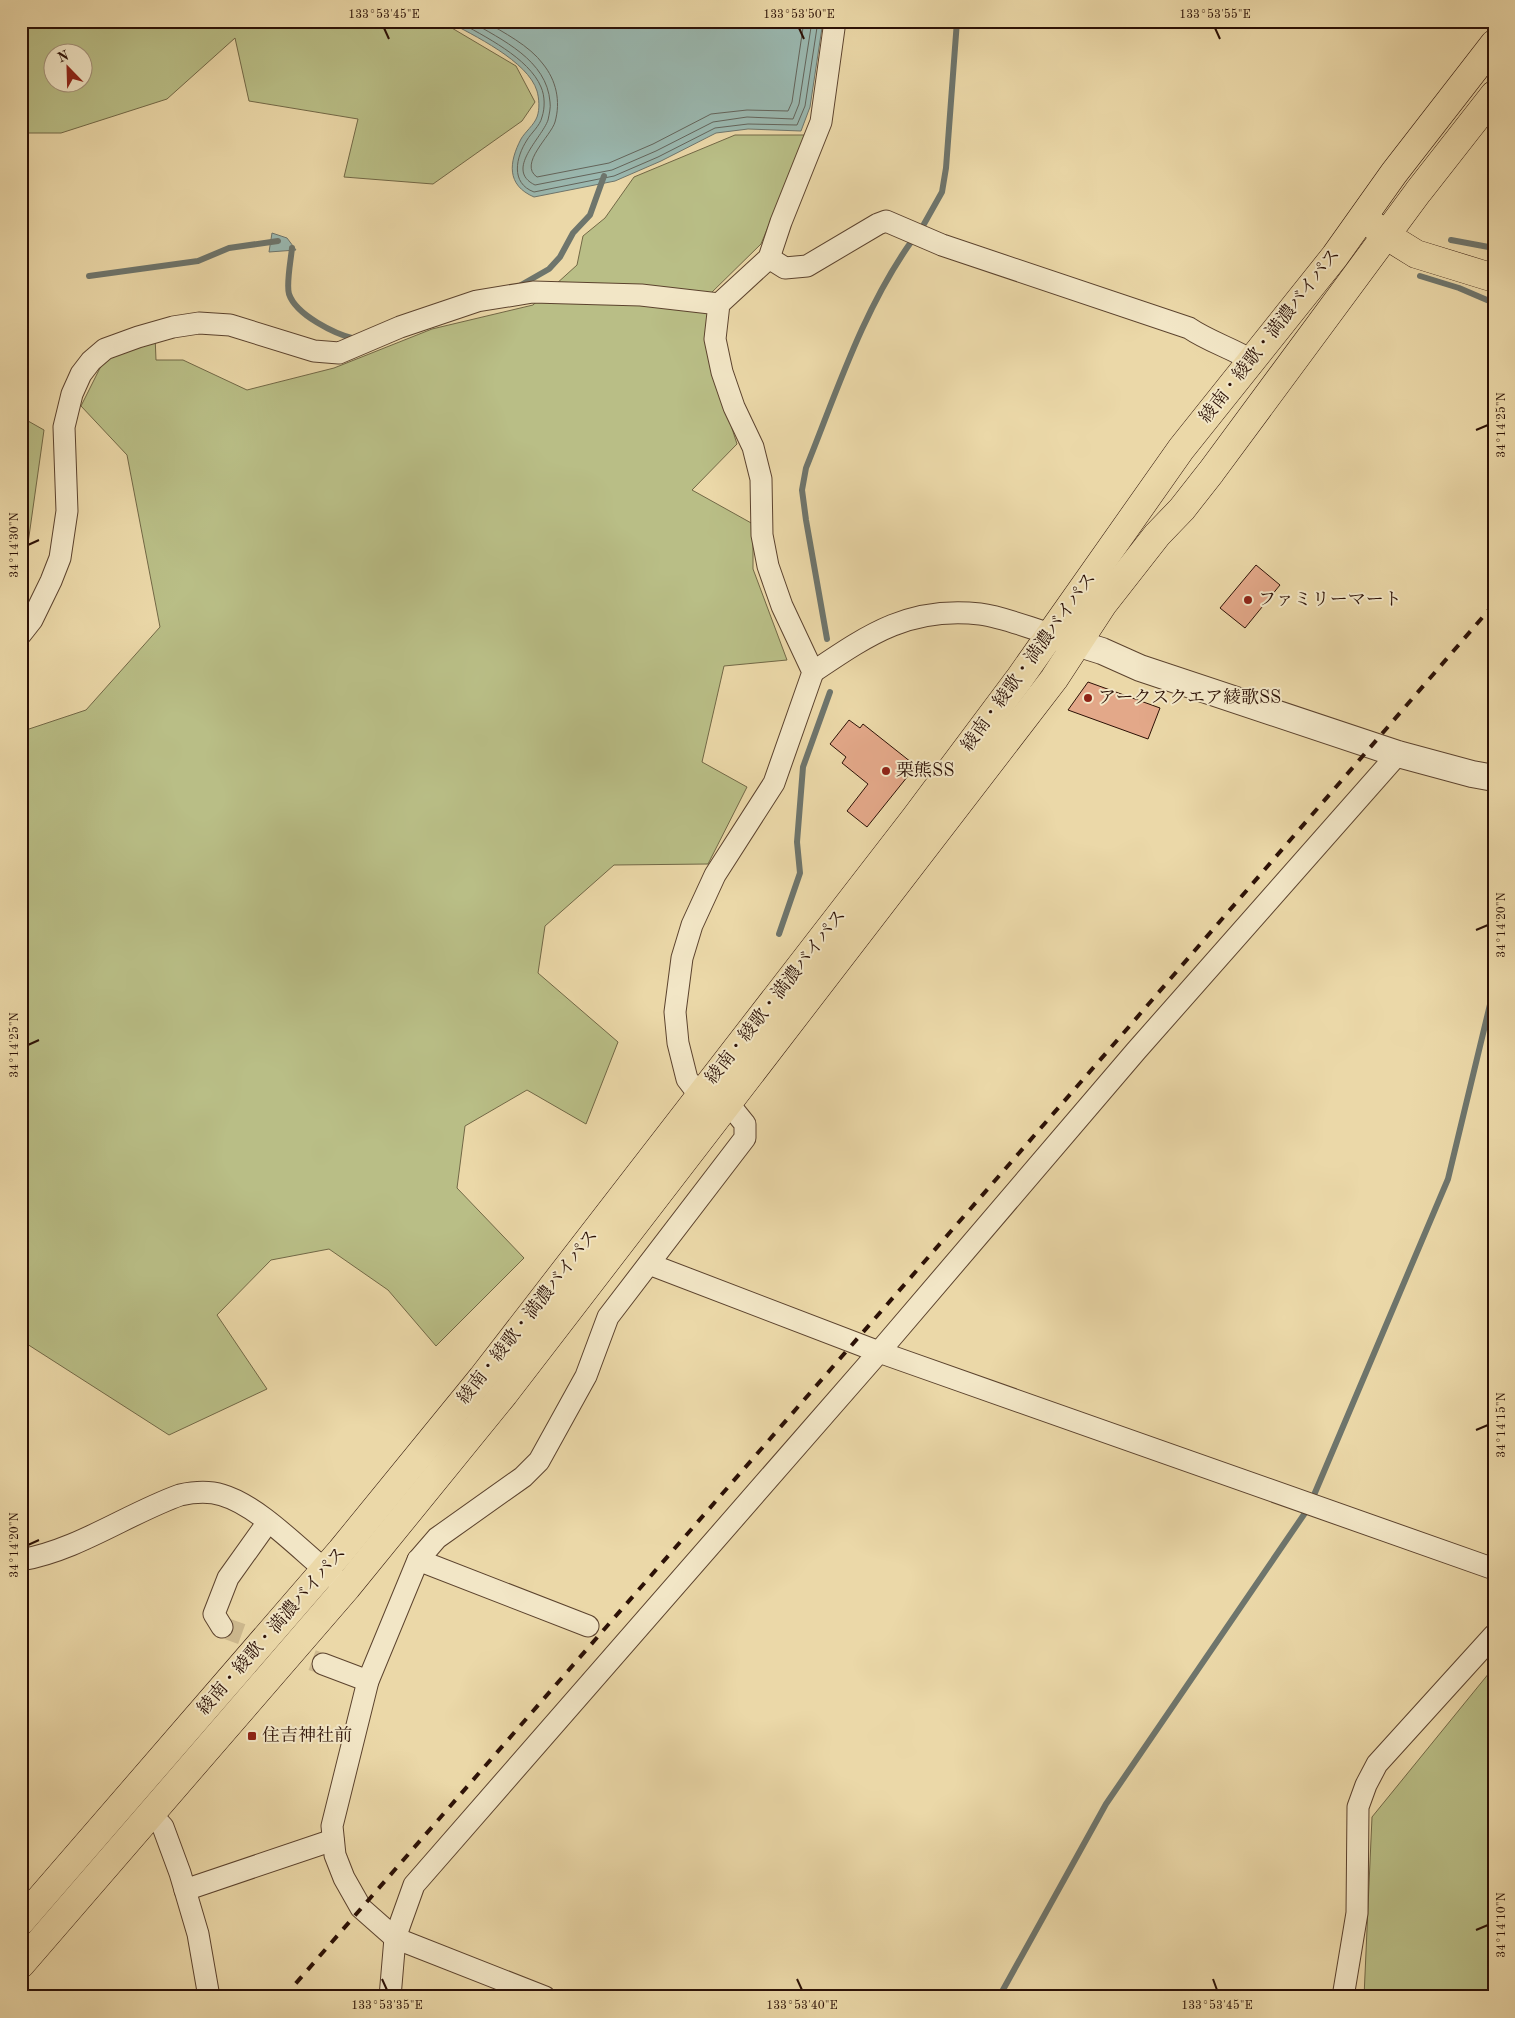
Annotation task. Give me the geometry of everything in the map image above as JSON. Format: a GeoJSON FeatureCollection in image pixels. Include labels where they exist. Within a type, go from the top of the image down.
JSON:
{"type":"FeatureCollection","features":[{"type":"Feature","properties":{"kind":"highway","name":"綾南・綾歌・満濃バイパス"},"geometry":{"type":"LineString","coordinates":[[21,1921],[325,1570],[488,1370],[916,818],[1050,634],[1181,449],[1335,256],[1394,173],[1494,44]]}},
{"type":"Feature","properties":{"kind":"highway","name":"綾南・綾歌・満濃バイパス"},"geometry":{"type":"LineString","coordinates":[[21,1964],[150,1813],[233,1721],[504,1394],[1054,679],[1103,604],[1157,535],[1182,509],[1211,472],[1386,236],[1494,95]]}},
{"type":"Feature","properties":{"kind":"highway"},"geometry":{"type":"LineString","coordinates":[[1362,217],[1386,236],[1416,254],[1494,278]]}},
{"type":"Feature","properties":{"kind":"street"},"geometry":{"type":"LineString","coordinates":[[813,672],[782,606],[768,566],[762,535],[761,479],[752,447],[734,407],[722,372],[715,339],[719,304],[769,258],[781,222],[821,122],[835,21]]}},
{"type":"Feature","properties":{"kind":"street"},"geometry":{"type":"LineString","coordinates":[[769,258],[785,268],[807,266],[886,221],[942,245],[1189,328],[1200,336],[1230,348],[1251,360]]}},
{"type":"Feature","properties":{"kind":"street"},"geometry":{"type":"LineString","coordinates":[[21,634],[32,620],[52,581],[60,558],[67,511],[64,427],[72,394],[81,374],[91,361],[105,349],[173,327],[199,323],[230,325],[314,351],[339,354],[400,327],[477,301],[533,292],[641,295],[719,304]]}},
{"type":"Feature","properties":{"kind":"street"},"geometry":{"type":"LineString","coordinates":[[700,1096],[687,1079],[678,1043],[675,1012],[682,958],[692,924],[716,875],[774,783],[813,672],[863,638],[895,623],[947,614],[980,614],[1102,651],[1140,668],[1398,754],[1494,778]]}},
{"type":"Feature","properties":{"kind":"street"},"geometry":{"type":"LineString","coordinates":[[390,1997],[395,1938],[414,1885],[879,1352],[1136,1051],[1398,754]]}},
{"type":"Feature","properties":{"kind":"street"},"geometry":{"type":"LineString","coordinates":[[545,1997],[395,1938],[361,1908],[344,1878],[334,1855],[332,1826],[368,1681],[418,1560],[437,1538],[523,1477],[539,1461],[586,1376],[608,1317],[745,1138],[745,1124],[728,1103]]}},
{"type":"Feature","properties":{"kind":"street"},"geometry":{"type":"LineString","coordinates":[[649,1264],[879,1352],[1494,1569]]}},
{"type":"Feature","properties":{"kind":"street"},"geometry":{"type":"LineString","coordinates":[[21,1561],[49,1554],[72,1545],[167,1500],[193,1492],[222,1495],[234,1499],[268,1522],[346,1587]]}},
{"type":"Feature","properties":{"kind":"street"},"geometry":{"type":"LineString","coordinates":[[222,1628],[214,1614],[228,1578],[268,1522]]}},
{"type":"Feature","properties":{"kind":"street"},"geometry":{"type":"LineString","coordinates":[[418,1560],[588,1626]]}},
{"type":"Feature","properties":{"kind":"street"},"geometry":{"type":"LineString","coordinates":[[1343,1997],[1357,1913],[1358,1808],[1366,1784],[1377,1764],[1494,1635]]}},
{"type":"Feature","properties":{"kind":"street"},"geometry":{"type":"LineString","coordinates":[[323,1664],[368,1681]]}},
{"type":"Feature","properties":{"kind":"street"},"geometry":{"type":"LineString","coordinates":[[150,1813],[163,1827],[185,1890],[198,1934],[209,1997]]}},
{"type":"Feature","properties":{"kind":"street"},"geometry":{"type":"LineString","coordinates":[[185,1890],[333,1840]]}},
{"type":"Feature","properties":{"kind":"green space"},"geometry":{"type":"Polygon","coordinates":[[[21,21],[440,21],[516,66],[535,102],[522,121],[433,184],[344,177],[358,119],[249,101],[235,38],[167,99],[61,133],[21,133],[21,21]]]}},
{"type":"Feature","properties":{"kind":"green space"},"geometry":{"type":"Polygon","coordinates":[[[735,135],[806,135],[761,244],[709,295],[713,369],[737,444],[692,490],[753,524],[753,569],[787,660],[724,666],[702,762],[747,787],[708,864],[614,865],[545,926],[538,973],[618,1042],[586,1124],[527,1090],[465,1126],[457,1188],[524,1258],[436,1346],[388,1290],[329,1249],[271,1260],[217,1315],[267,1389],[169,1435],[27,1344],[21,1345],[21,726],[29,729],[86,710],[160,627],[127,455],[81,406],[104,360],[155,335],[156,360],[183,360],[247,390],[334,368],[432,329],[533,305],[577,265],[583,236],[605,218],[634,177],[735,135]]]}},
{"type":"Feature","properties":{"kind":"green space"},"geometry":{"type":"Polygon","coordinates":[[[21,417],[44,430],[21,593],[21,417]]]}},
{"type":"Feature","properties":{"kind":"green space"},"geometry":{"type":"Polygon","coordinates":[[[1494,1667],[1494,1997],[1364,1997],[1372,1817],[1494,1667]]]}},
{"type":"Feature","properties":{"kind":"water"},"geometry":{"type":"Polygon","coordinates":[[[447,21],[823,21],[810,107],[801,131],[748,129],[716,133],[661,161],[615,181],[534,197],[518,186],[512,172],[512,164],[517,148],[538,114],[538,94],[532,80],[511,59],[485,41],[447,21]]]}},
{"type":"Feature","properties":{"kind":"water"},"geometry":{"type":"Polygon","coordinates":[[[272,233],[287,238],[296,250],[269,252],[272,233]]]}},
{"type":"Feature","properties":{"kind":"building"},"geometry":{"type":"Polygon","coordinates":[[[1256,565],[1280,585],[1245,628],[1220,608],[1256,565]]]}},
{"type":"Feature","properties":{"kind":"building"},"geometry":{"type":"Polygon","coordinates":[[[1088,682],[1160,708],[1148,739],[1068,710],[1088,682]]]}},
{"type":"Feature","properties":{"kind":"building"},"geometry":{"type":"Polygon","coordinates":[[[849,720],[860,728],[863,724],[916,766],[867,827],[847,811],[868,784],[842,763],[846,757],[830,744],[849,720]]]}},
{"type":"Feature","properties":{"kind":"waterway"},"geometry":{"type":"LineString","coordinates":[[924,224],[942,192],[946,168],[957,21]]}},
{"type":"Feature","properties":{"kind":"waterway"},"geometry":{"type":"LineString","coordinates":[[521,285],[549,269],[560,257],[573,233],[590,215],[604,176]]}},
{"type":"Feature","properties":{"kind":"waterway"},"geometry":{"type":"LineString","coordinates":[[1451,240],[1494,248]]}},
{"type":"Feature","properties":{"kind":"waterway"},"geometry":{"type":"LineString","coordinates":[[89,276],[198,261],[229,248],[278,241]]}},
{"type":"Feature","properties":{"kind":"waterway"},"geometry":{"type":"LineString","coordinates":[[827,639],[802,490],[806,468],[865,323],[894,268],[911,242]]}},
{"type":"Feature","properties":{"kind":"waterway"},"geometry":{"type":"LineString","coordinates":[[292,248],[288,284],[289,294],[293,302],[308,316],[327,328],[355,339]]}},
{"type":"Feature","properties":{"kind":"waterway"},"geometry":{"type":"LineString","coordinates":[[1420,276],[1459,288],[1494,303]]}},
{"type":"Feature","properties":{"kind":"waterway"},"geometry":{"type":"LineString","coordinates":[[779,934],[800,873],[797,842],[803,767],[830,692]]}},
{"type":"Feature","properties":{"kind":"waterway"},"geometry":{"type":"LineString","coordinates":[[1314,1495],[1448,1179],[1494,988]]}},
{"type":"Feature","properties":{"kind":"waterway"},"geometry":{"type":"LineString","coordinates":[[999,1997],[1106,1804],[1305,1513]]}},
{"type":"Feature","properties":{"kind":"tunnel"},"geometry":{"type":"LineString","coordinates":[[222,1627],[323,1664]]}},
{"type":"Feature","properties":{"kind":"railway"},"geometry":{"type":"LineString","coordinates":[[284,1997],[1127,1029],[1494,604]]}},
{"type":"Feature","properties":{"kind":"place","name":"ファミリーマート"},"geometry":{"type":"Point","coordinates":[1248,600]}},
{"type":"Feature","properties":{"kind":"place","name":"アークスクエア綾歌SS"},"geometry":{"type":"Point","coordinates":[1088,698]}},
{"type":"Feature","properties":{"kind":"place","name":"栗熊SS"},"geometry":{"type":"Point","coordinates":[886,771]}},
{"type":"Feature","properties":{"kind":"place","name":"住吉神社前"},"geometry":{"type":"Point","coordinates":[252,1736]}}]}
